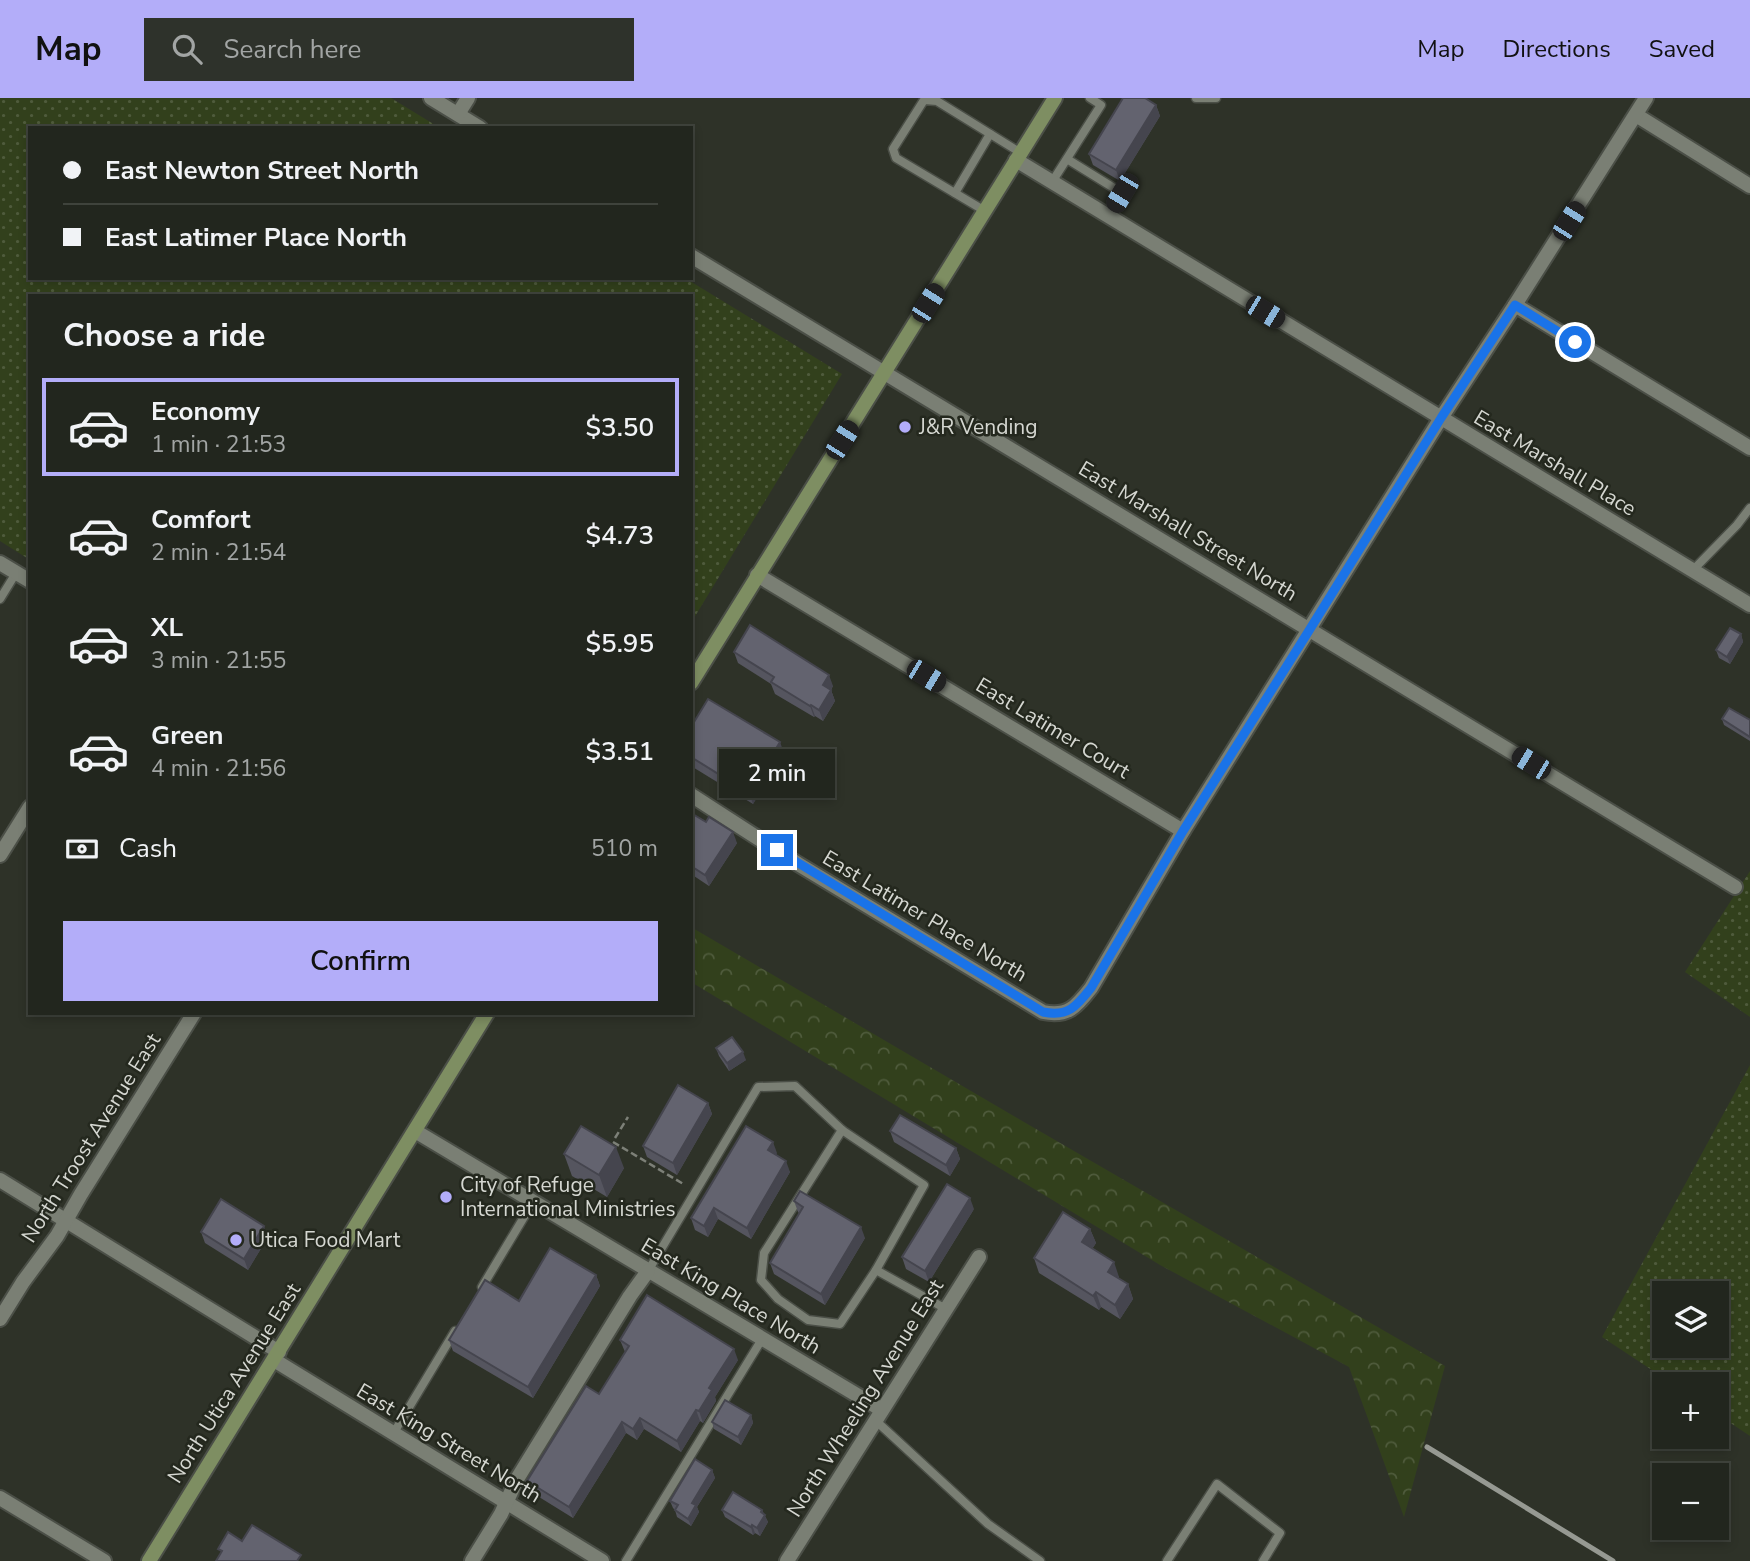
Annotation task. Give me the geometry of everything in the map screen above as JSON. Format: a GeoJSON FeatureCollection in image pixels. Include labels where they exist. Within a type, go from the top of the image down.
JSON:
{"type":"FeatureCollection","features":[{"type":"Feature","properties":{"kind":"main road"},"geometry":{"type":"LineString","coordinates":[[693,680],[1055,98]]}},
{"type":"Feature","properties":{"kind":"main road","name":"North Utica Avenue East"},"geometry":{"type":"LineString","coordinates":[[149,1561],[486,1015]]}},
{"type":"Feature","properties":{"kind":"street"},"geometry":{"type":"LineString","coordinates":[[431,98],[477,126]]}},
{"type":"Feature","properties":{"kind":"street"},"geometry":{"type":"LineString","coordinates":[[458,114],[468,98]]}},
{"type":"Feature","properties":{"kind":"street"},"geometry":{"type":"LineString","coordinates":[[1183,831],[1441,418],[1646,98]]}},
{"type":"Feature","properties":{"kind":"street"},"geometry":{"type":"LineString","coordinates":[[1636,115],[1750,186]]}},
{"type":"Feature","properties":{"kind":"street","name":"East Marshall Place"},"geometry":{"type":"LineString","coordinates":[[1018,156],[1052,182],[1750,605]]}},
{"type":"Feature","properties":{"kind":"street","name":"East Marshall Street North"},"geometry":{"type":"LineString","coordinates":[[693,257],[1735,887]]}},
{"type":"Feature","properties":{"kind":"street"},"geometry":{"type":"LineString","coordinates":[[1515,305],[1750,449]]}},
{"type":"Feature","properties":{"kind":"street"},"geometry":{"type":"LineString","coordinates":[[0,563],[28,581]]}},
{"type":"Feature","properties":{"kind":"street","name":"East Latimer Court"},"geometry":{"type":"LineString","coordinates":[[757,575],[1183,831]]}},
{"type":"Feature","properties":{"kind":"street","name":"East Latimer Place North"},"geometry":{"type":"LineString","coordinates":[[693,796],[1043,1012],[1057,1015],[1070,1011],[1091,988],[1183,831]]}},
{"type":"Feature","properties":{"kind":"street"},"geometry":{"type":"LineString","coordinates":[[0,855],[28,810]]}},
{"type":"Feature","properties":{"kind":"street","name":"North Troost Avenue East"},"geometry":{"type":"LineString","coordinates":[[0,1320],[23,1282],[57,1236],[193,1015]]}},
{"type":"Feature","properties":{"kind":"street","name":"East King Place North"},"geometry":{"type":"LineString","coordinates":[[415,1131],[762,1339],[878,1415]]}},
{"type":"Feature","properties":{"kind":"street","name":"East King Street North"},"geometry":{"type":"LineString","coordinates":[[0,1180],[66,1220],[393,1434],[603,1561]]}},
{"type":"Feature","properties":{"kind":"street","name":"North Wheeling Avenue East"},"geometry":{"type":"LineString","coordinates":[[787,1561],[979,1257]]}},
{"type":"Feature","properties":{"kind":"street"},"geometry":{"type":"LineString","coordinates":[[472,1561],[501,1514],[517,1479],[648,1271]]}},
{"type":"Feature","properties":{"kind":"street"},"geometry":{"type":"LineString","coordinates":[[0,1498],[104,1561]]}},
{"type":"Feature","properties":{"kind":"lane"},"geometry":{"type":"LineString","coordinates":[[1052,182],[1101,105],[1090,98]]}},
{"type":"Feature","properties":{"kind":"lane"},"geometry":{"type":"LineString","coordinates":[[1196,98],[1216,98]]}},
{"type":"Feature","properties":{"kind":"lane"},"geometry":{"type":"LineString","coordinates":[[985,211],[896,158],[893,149],[923,100],[937,101],[990,134],[1018,156]]}},
{"type":"Feature","properties":{"kind":"lane"},"geometry":{"type":"LineString","coordinates":[[955,193],[990,134]]}},
{"type":"Feature","properties":{"kind":"lane"},"geometry":{"type":"LineString","coordinates":[[1066,159],[1122,193],[1108,216]]}},
{"type":"Feature","properties":{"kind":"lane"},"geometry":{"type":"LineString","coordinates":[[1693,570],[1750,508]]}},
{"type":"Feature","properties":{"kind":"lane"},"geometry":{"type":"LineString","coordinates":[[0,599],[16,573]]}},
{"type":"Feature","properties":{"kind":"lane"},"geometry":{"type":"LineString","coordinates":[[648,1271],[758,1087],[795,1086],[842,1130],[924,1185],[876,1270],[840,1324],[808,1320],[778,1299],[761,1280],[764,1253],[842,1130]]}},
{"type":"Feature","properties":{"kind":"lane"},"geometry":{"type":"LineString","coordinates":[[477,1295],[533,1202]]}},
{"type":"Feature","properties":{"kind":"lane"},"geometry":{"type":"LineString","coordinates":[[876,1270],[946,1309]]}},
{"type":"Feature","properties":{"kind":"lane"},"geometry":{"type":"LineString","coordinates":[[393,1434],[463,1318]]}},
{"type":"Feature","properties":{"kind":"lane"},"geometry":{"type":"LineString","coordinates":[[626,1561],[762,1339]]}},
{"type":"Feature","properties":{"kind":"lane"},"geometry":{"type":"LineString","coordinates":[[878,1415],[988,1524],[1040,1561]]}},
{"type":"Feature","properties":{"kind":"lane"},"geometry":{"type":"LineString","coordinates":[[1167,1561],[1217,1484],[1280,1533],[1263,1561]]}},
{"type":"Feature","properties":{"kind":"path"},"geometry":{"type":"LineString","coordinates":[[628,1117],[614,1140],[695,1191]]}},
{"type":"Feature","properties":{"kind":"path"},"geometry":{"type":"LineString","coordinates":[[570,1209],[587,1185]]}},
{"type":"Feature","properties":{"kind":"green space"},"geometry":{"type":"Polygon","coordinates":[[[0,98],[391,98],[437,126],[28,126],[28,280],[688,280],[842,374],[693,620],[693,294],[28,294],[28,559],[0,541],[0,98]]]}},
{"type":"Feature","properties":{"kind":"green space"},"geometry":{"type":"Polygon","coordinates":[[[1750,871],[1750,1017],[1685,972],[1750,871]]]}},
{"type":"Feature","properties":{"kind":"green space"},"geometry":{"type":"Polygon","coordinates":[[[693,928],[1445,1366],[1404,1517],[1349,1367],[1160,1265],[693,983],[693,928]]]}},
{"type":"Feature","properties":{"kind":"green space"},"geometry":{"type":"Polygon","coordinates":[[[1750,1065],[1750,1436],[1729,1422],[1729,1372],[1655,1372],[1602,1337],[1750,1065]]]}},
{"type":"Feature","properties":{"kind":"building"},"geometry":{"type":"Polygon","coordinates":[[[1123,98],[1145,98],[1156,105],[1116,170],[1089,154],[1123,98]]]}},
{"type":"Feature","properties":{"kind":"building"},"geometry":{"type":"Polygon","coordinates":[[[750,625],[829,675],[823,685],[831,690],[819,710],[771,682],[774,677],[734,652],[750,625]]]}},
{"type":"Feature","properties":{"kind":"building"},"geometry":{"type":"Polygon","coordinates":[[[1730,628],[1741,634],[1727,657],[1716,650],[1730,628]]]}},
{"type":"Feature","properties":{"kind":"building"},"geometry":{"type":"Polygon","coordinates":[[[708,699],[780,742],[749,793],[693,758],[693,724],[708,699]]]}},
{"type":"Feature","properties":{"kind":"building"},"geometry":{"type":"Polygon","coordinates":[[[1729,708],[1750,720],[1750,737],[1722,719],[1729,708]]]}},
{"type":"Feature","properties":{"kind":"building"},"geometry":{"type":"Polygon","coordinates":[[[693,814],[706,822],[709,817],[733,832],[705,875],[693,867],[693,814]]]}},
{"type":"Feature","properties":{"kind":"building"},"geometry":{"type":"Polygon","coordinates":[[[732,1037],[743,1052],[727,1063],[716,1048],[732,1037]]]}},
{"type":"Feature","properties":{"kind":"building"},"geometry":{"type":"Polygon","coordinates":[[[678,1085],[708,1103],[673,1163],[643,1146],[678,1085]]]}},
{"type":"Feature","properties":{"kind":"building"},"geometry":{"type":"Polygon","coordinates":[[[900,1115],[956,1148],[946,1165],[890,1131],[900,1115]]]}},
{"type":"Feature","properties":{"kind":"building"},"geometry":{"type":"Polygon","coordinates":[[[581,1126],[616,1147],[599,1175],[564,1154],[581,1126]]]}},
{"type":"Feature","properties":{"kind":"building"},"geometry":{"type":"Polygon","coordinates":[[[746,1126],[773,1142],[768,1150],[786,1161],[747,1228],[714,1208],[704,1226],[691,1218],[746,1126]]]}},
{"type":"Feature","properties":{"kind":"building"},"geometry":{"type":"Polygon","coordinates":[[[947,1184],[970,1198],[925,1271],[902,1257],[947,1184]]]}},
{"type":"Feature","properties":{"kind":"building"},"geometry":{"type":"Polygon","coordinates":[[[800,1191],[861,1227],[821,1294],[770,1263],[803,1207],[794,1201],[800,1191]]]}},
{"type":"Feature","properties":{"kind":"building","name":"Utica Food Mart"},"geometry":{"type":"Polygon","coordinates":[[[221,1199],[264,1226],[244,1259],[201,1232],[221,1199]]]}},
{"type":"Feature","properties":{"kind":"building"},"geometry":{"type":"Polygon","coordinates":[[[1063,1212],[1090,1229],[1082,1242],[1114,1262],[1108,1272],[1128,1284],[1115,1305],[1096,1292],[1093,1296],[1034,1258],[1063,1212]]]}},
{"type":"Feature","properties":{"kind":"building"},"geometry":{"type":"Polygon","coordinates":[[[550,1248],[596,1275],[528,1387],[449,1340],[485,1280],[519,1301],[550,1248]]]}},
{"type":"Feature","properties":{"kind":"building"},"geometry":{"type":"Polygon","coordinates":[[[647,1295],[734,1349],[709,1388],[712,1390],[699,1411],[696,1410],[677,1441],[640,1418],[633,1429],[622,1422],[569,1507],[527,1481],[586,1386],[599,1394],[629,1346],[620,1340],[647,1295]]]}},
{"type":"Feature","properties":{"kind":"building"},"geometry":{"type":"Polygon","coordinates":[[[725,1400],[751,1415],[738,1437],[712,1422],[725,1400]]]}},
{"type":"Feature","properties":{"kind":"building"},"geometry":{"type":"Polygon","coordinates":[[[695,1459],[712,1470],[692,1503],[696,1505],[688,1519],[675,1510],[678,1505],[670,1501],[695,1459]]]}},
{"type":"Feature","properties":{"kind":"building"},"geometry":{"type":"Polygon","coordinates":[[[733,1492],[762,1510],[765,1515],[757,1528],[722,1510],[733,1492]]]}},
{"type":"Feature","properties":{"kind":"building"},"geometry":{"type":"Polygon","coordinates":[[[252,1525],[301,1555],[297,1561],[216,1561],[222,1551],[218,1549],[228,1532],[242,1541],[252,1525]]]}},
{"type":"Feature","properties":{"kind":"railway"},"geometry":{"type":"LineString","coordinates":[[1427,1447],[1613,1561]]}},
{"type":"Feature","properties":{"kind":"place","name":"J&R Vending"},"geometry":{"type":"Point","coordinates":[905,427]}},
{"type":"Feature","properties":{"kind":"place","name":"City of Refuge International Ministries"},"geometry":{"type":"Point","coordinates":[446,1197]}},
{"type":"Feature","properties":{"kind":"place","name":"Utica Food Mart"},"geometry":{"type":"Point","coordinates":[236,1240]}},
{"type":"Feature","properties":{"kind":"route"},"geometry":{"type":"LineString","coordinates":[[777,850],[1043,1012],[1057,1015],[1070,1011],[1091,988],[1183,831],[1441,418],[1515,305],[1575,342]]}}]}
